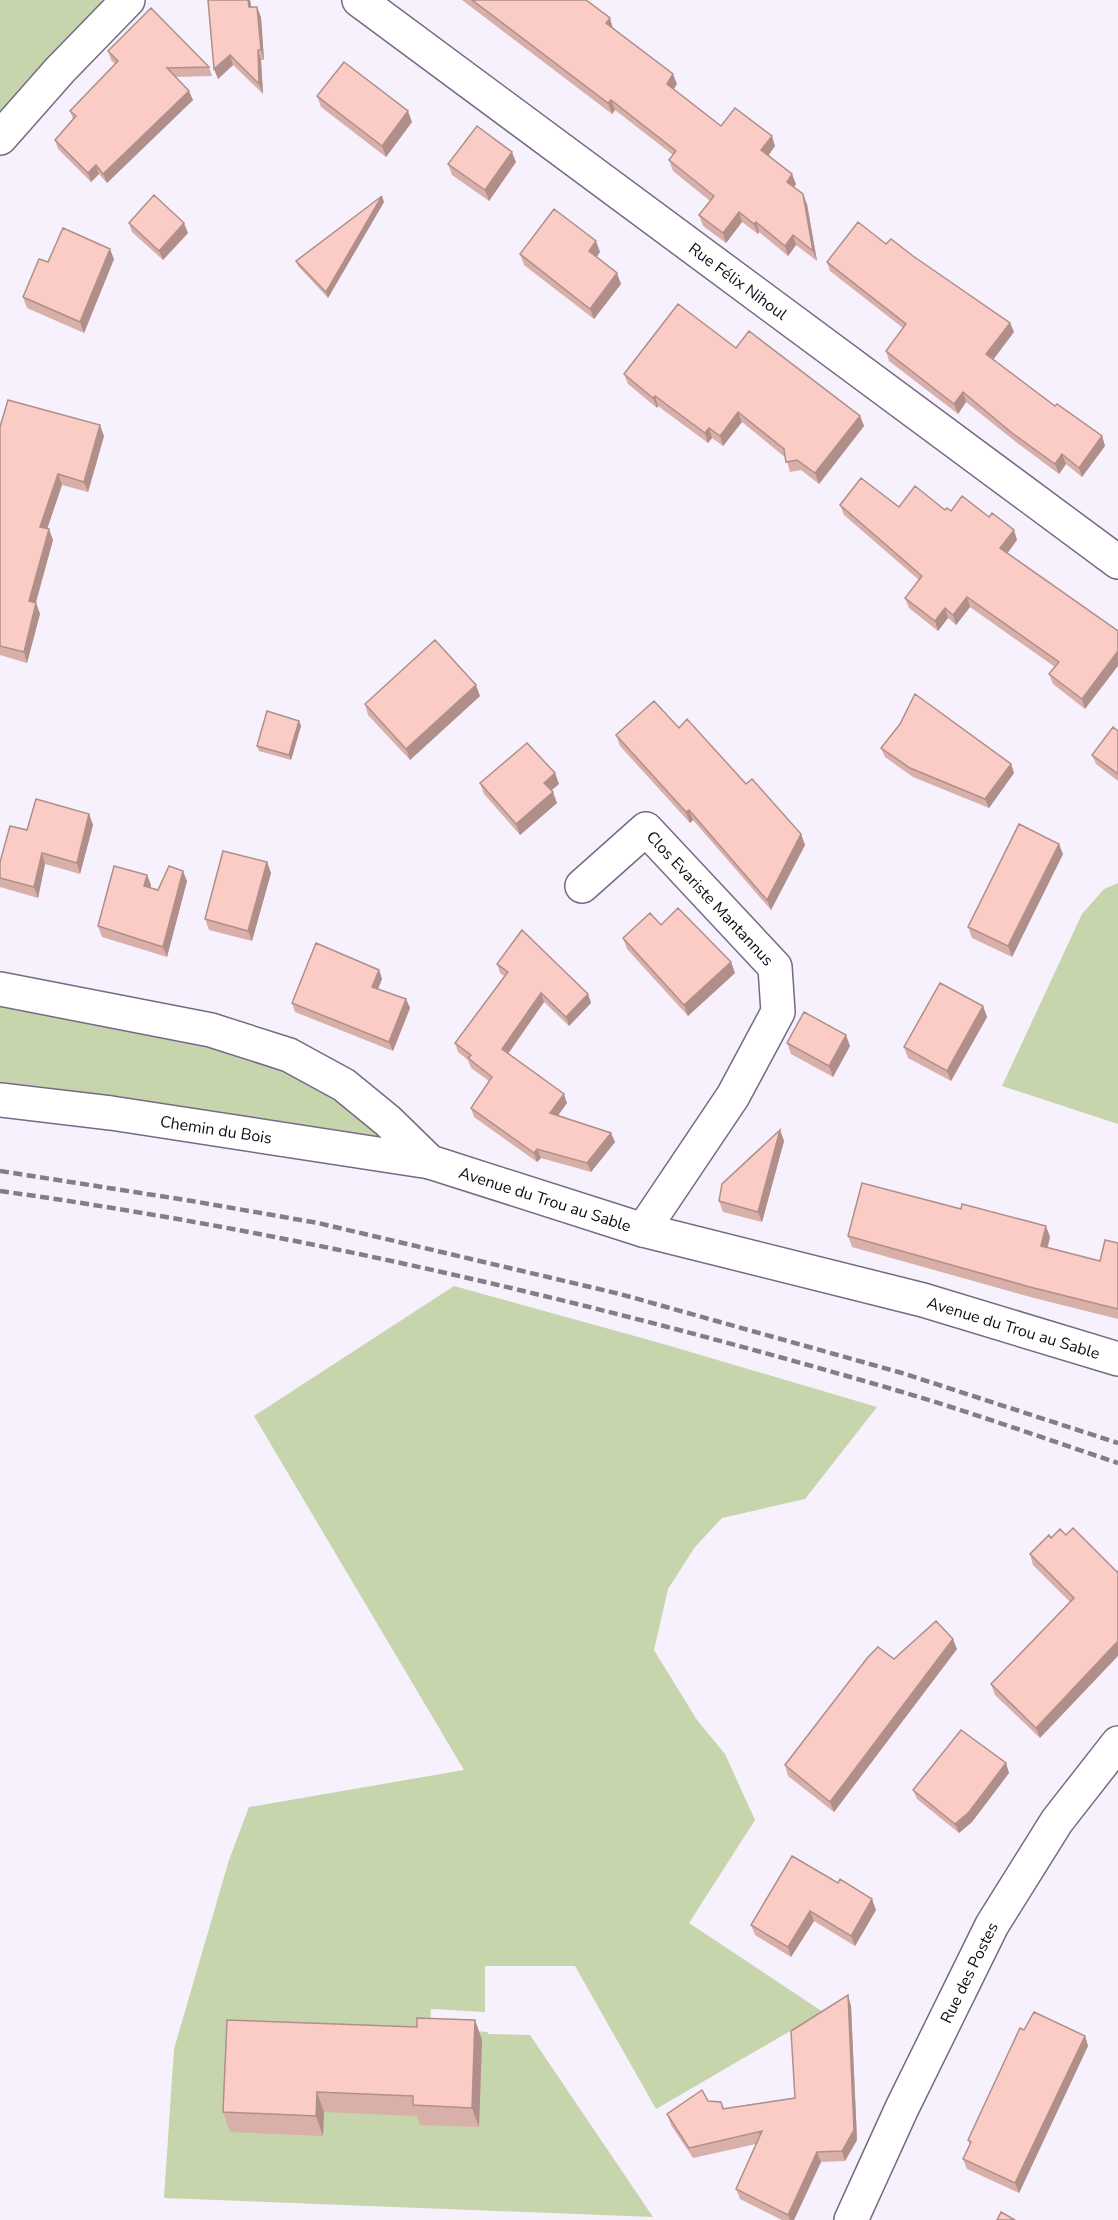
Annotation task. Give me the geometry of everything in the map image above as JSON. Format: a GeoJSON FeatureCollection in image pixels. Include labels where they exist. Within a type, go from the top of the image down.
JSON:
{"type":"FeatureCollection","features":[{"type":"Feature","properties":{"kind":"street"},"geometry":{"type":"LineString","coordinates":[[0,138],[60,70],[128,0]]}},
{"type":"Feature","properties":{"kind":"street","name":"Rue Félix Nihoul"},"geometry":{"type":"LineString","coordinates":[[359,0],[1118,562]]}},
{"type":"Feature","properties":{"kind":"street","name":"Clos Evariste Mantannus"},"geometry":{"type":"LineString","coordinates":[[582,886],[646,830],[775,968],[778,1012],[733,1096],[643,1230]]}},
{"type":"Feature","properties":{"kind":"street","name":"Avenue du Trou au Sable"},"geometry":{"type":"LineString","coordinates":[[0,989],[211,1030],[289,1055],[344,1085],[388,1120],[430,1162],[643,1230],[923,1299],[1118,1359]]}},
{"type":"Feature","properties":{"kind":"street","name":"Chemin du Bois"},"geometry":{"type":"LineString","coordinates":[[0,1100],[111,1113],[430,1162]]}},
{"type":"Feature","properties":{"kind":"street","name":"Rue des Postes"},"geometry":{"type":"LineString","coordinates":[[851,2220],[902,2108],[993,1924],[1057,1821],[1118,1743]]}},
{"type":"Feature","properties":{"kind":"green space"},"geometry":{"type":"Polygon","coordinates":[[[0,0],[100,0],[118,10],[0,138],[0,0]]]}},
{"type":"Feature","properties":{"kind":"green space"},"geometry":{"type":"Polygon","coordinates":[[[1118,883],[1118,1124],[1002,1086],[1082,914],[1104,889],[1118,883]]]}},
{"type":"Feature","properties":{"kind":"green space"},"geometry":{"type":"Polygon","coordinates":[[[0,989],[289,1055],[430,1162],[0,1100],[0,989]]]}},
{"type":"Feature","properties":{"kind":"green space"},"geometry":{"type":"Polygon","coordinates":[[[454,1286],[660,1343],[877,1407],[805,1499],[722,1518],[695,1547],[668,1589],[654,1650],[697,1720],[725,1754],[755,1820],[689,1923],[823,2012],[656,2109],[575,1966],[485,1966],[485,2012],[431,2009],[430,2028],[488,2032],[488,2034],[530,2035],[653,2217],[164,2198],[174,2049],[229,1860],[249,1807],[464,1770],[254,1416],[454,1286]]]}},
{"type":"Feature","properties":{"kind":"building"},"geometry":{"type":"Polygon","coordinates":[[[208,0],[248,0],[249,7],[257,7],[261,50],[258,50],[259,84],[230,55],[214,69],[208,0]]]}},
{"type":"Feature","properties":{"kind":"building"},"geometry":{"type":"Polygon","coordinates":[[[472,0],[586,0],[610,18],[606,23],[673,74],[667,84],[721,126],[735,108],[772,136],[761,150],[792,174],[787,182],[803,194],[813,251],[793,235],[785,246],[756,222],[754,224],[739,212],[723,233],[699,215],[714,196],[669,160],[676,151],[611,100],[608,103],[472,0]]]}},
{"type":"Feature","properties":{"kind":"building"},"geometry":{"type":"Polygon","coordinates":[[[151,8],[209,67],[167,68],[189,91],[103,174],[96,165],[88,173],[55,140],[76,116],[70,111],[118,61],[108,51],[151,8]]]}},
{"type":"Feature","properties":{"kind":"building"},"geometry":{"type":"Polygon","coordinates":[[[344,62],[408,111],[382,146],[317,96],[344,62]]]}},
{"type":"Feature","properties":{"kind":"building"},"geometry":{"type":"Polygon","coordinates":[[[477,126],[512,152],[485,190],[448,164],[477,126]]]}},
{"type":"Feature","properties":{"kind":"building"},"geometry":{"type":"Polygon","coordinates":[[[154,195],[184,223],[159,251],[129,223],[154,195]]]}},
{"type":"Feature","properties":{"kind":"building"},"geometry":{"type":"Polygon","coordinates":[[[382,196],[326,292],[296,261],[382,196]]]}},
{"type":"Feature","properties":{"kind":"building"},"geometry":{"type":"Polygon","coordinates":[[[554,209],[596,241],[589,251],[617,273],[590,309],[520,254],[554,209]]]}},
{"type":"Feature","properties":{"kind":"building"},"geometry":{"type":"Polygon","coordinates":[[[858,222],[886,244],[891,239],[1010,323],[986,354],[1055,406],[1057,404],[1102,436],[1079,468],[1062,454],[1055,464],[1012,433],[963,392],[954,404],[886,351],[906,324],[827,262],[858,222]]]}},
{"type":"Feature","properties":{"kind":"building"},"geometry":{"type":"Polygon","coordinates":[[[63,228],[110,249],[80,322],[23,297],[39,259],[48,262],[63,228]]]}},
{"type":"Feature","properties":{"kind":"building"},"geometry":{"type":"Polygon","coordinates":[[[678,304],[736,348],[749,331],[860,416],[815,473],[797,460],[786,462],[784,449],[738,412],[720,436],[709,428],[705,433],[655,396],[653,398],[624,374],[678,304]]]}},
{"type":"Feature","properties":{"kind":"building"},"geometry":{"type":"Polygon","coordinates":[[[8,400],[100,425],[84,482],[58,474],[40,527],[49,529],[29,601],[36,603],[24,652],[0,646],[0,427],[8,400]]]}},
{"type":"Feature","properties":{"kind":"building"},"geometry":{"type":"Polygon","coordinates":[[[861,478],[899,507],[915,486],[945,510],[947,508],[951,511],[962,496],[989,517],[992,513],[1014,530],[1000,548],[1118,631],[1118,651],[1082,699],[1049,674],[1059,662],[967,597],[953,615],[945,608],[935,621],[905,598],[922,576],[840,505],[861,478]]]}},
{"type":"Feature","properties":{"kind":"building"},"geometry":{"type":"Polygon","coordinates":[[[435,640],[476,685],[406,749],[365,704],[435,640]]]}},
{"type":"Feature","properties":{"kind":"building"},"geometry":{"type":"Polygon","coordinates":[[[915,694],[1011,764],[985,799],[910,768],[881,748],[900,724],[915,694]]]}},
{"type":"Feature","properties":{"kind":"building"},"geometry":{"type":"Polygon","coordinates":[[[654,701],[679,728],[687,719],[746,784],[752,779],[801,834],[767,900],[689,810],[686,812],[616,735],[654,701]]]}},
{"type":"Feature","properties":{"kind":"building"},"geometry":{"type":"Polygon","coordinates":[[[267,711],[299,721],[289,755],[257,746],[267,711]]]}},
{"type":"Feature","properties":{"kind":"building"},"geometry":{"type":"Polygon","coordinates":[[[1113,727],[1118,731],[1118,774],[1092,755],[1113,727]]]}},
{"type":"Feature","properties":{"kind":"building"},"geometry":{"type":"Polygon","coordinates":[[[527,743],[555,773],[544,783],[553,792],[516,824],[480,783],[527,743]]]}},
{"type":"Feature","properties":{"kind":"building"},"geometry":{"type":"Polygon","coordinates":[[[36,799],[89,814],[77,863],[42,853],[34,887],[0,878],[0,862],[10,826],[27,830],[36,799]]]}},
{"type":"Feature","properties":{"kind":"building"},"geometry":{"type":"Polygon","coordinates":[[[1019,824],[1059,844],[1008,946],[968,927],[1019,824]]]}},
{"type":"Feature","properties":{"kind":"building"},"geometry":{"type":"Polygon","coordinates":[[[223,851],[267,862],[248,931],[205,919],[223,851]]]}},
{"type":"Feature","properties":{"kind":"building"},"geometry":{"type":"Polygon","coordinates":[[[114,866],[147,875],[144,886],[158,890],[169,866],[183,871],[163,947],[98,926],[114,866]]]}},
{"type":"Feature","properties":{"kind":"building"},"geometry":{"type":"Polygon","coordinates":[[[678,908],[731,962],[684,1005],[623,938],[650,913],[661,925],[678,908]]]}},
{"type":"Feature","properties":{"kind":"building"},"geometry":{"type":"Polygon","coordinates":[[[522,930],[588,994],[566,1017],[541,993],[502,1049],[564,1094],[550,1113],[611,1133],[587,1163],[537,1149],[534,1153],[471,1108],[492,1077],[468,1058],[471,1055],[455,1043],[508,972],[497,964],[522,930]]]}},
{"type":"Feature","properties":{"kind":"building"},"geometry":{"type":"Polygon","coordinates":[[[316,943],[379,970],[372,987],[406,999],[389,1042],[292,1003],[316,943]]]}},
{"type":"Feature","properties":{"kind":"building"},"geometry":{"type":"Polygon","coordinates":[[[940,983],[983,1006],[947,1071],[904,1047],[940,983]]]}},
{"type":"Feature","properties":{"kind":"building"},"geometry":{"type":"Polygon","coordinates":[[[804,1012],[846,1035],[829,1066],[787,1043],[804,1012]]]}},
{"type":"Feature","properties":{"kind":"building"},"geometry":{"type":"Polygon","coordinates":[[[780,1130],[758,1212],[719,1201],[722,1184],[780,1130]]]}},
{"type":"Feature","properties":{"kind":"building"},"geometry":{"type":"Polygon","coordinates":[[[862,1183],[961,1209],[962,1204],[1046,1226],[1041,1246],[1100,1261],[1105,1240],[1118,1243],[1118,1309],[848,1236],[862,1183]]]}},
{"type":"Feature","properties":{"kind":"building"},"geometry":{"type":"Polygon","coordinates":[[[1073,1528],[1118,1571],[1118,1641],[1036,1728],[991,1684],[1074,1598],[1030,1554],[1049,1535],[1051,1538],[1060,1529],[1066,1535],[1073,1528]]]}},
{"type":"Feature","properties":{"kind":"building"},"geometry":{"type":"Polygon","coordinates":[[[936,1621],[953,1639],[830,1802],[785,1765],[878,1647],[894,1659],[936,1621]]]}},
{"type":"Feature","properties":{"kind":"building"},"geometry":{"type":"Polygon","coordinates":[[[961,1730],[1006,1763],[969,1812],[955,1824],[913,1790],[961,1730]]]}},
{"type":"Feature","properties":{"kind":"building"},"geometry":{"type":"Polygon","coordinates":[[[792,1856],[838,1883],[840,1879],[872,1899],[851,1936],[810,1911],[788,1947],[751,1925],[792,1856]]]}},
{"type":"Feature","properties":{"kind":"building"},"geometry":{"type":"Polygon","coordinates":[[[848,1995],[854,2130],[842,2151],[817,2152],[788,2215],[736,2189],[762,2131],[689,2148],[667,2114],[702,2090],[708,2101],[721,2102],[723,2109],[795,2098],[791,2031],[848,1995]]]}},
{"type":"Feature","properties":{"kind":"building"},"geometry":{"type":"Polygon","coordinates":[[[1034,2012],[1085,2036],[1015,2183],[963,2159],[971,2142],[968,2140],[1020,2028],[1024,2030],[1034,2012]]]}},
{"type":"Feature","properties":{"kind":"building"},"geometry":{"type":"Polygon","coordinates":[[[417,2018],[475,2020],[472,2108],[413,2105],[413,2096],[317,2092],[316,2116],[223,2112],[227,2020],[417,2027],[417,2018]]]}},
{"type":"Feature","properties":{"kind":"building"},"geometry":{"type":"Polygon","coordinates":[[[1001,2212],[1015,2220],[997,2220],[1001,2212]]]}},
{"type":"Feature","properties":{"kind":"railway"},"geometry":{"type":"LineString","coordinates":[[0,1171],[318,1223],[620,1294],[902,1373],[1118,1443]]}},
{"type":"Feature","properties":{"kind":"railway"},"geometry":{"type":"LineString","coordinates":[[0,1191],[226,1228],[450,1274],[561,1300],[892,1389],[1118,1463]]}}]}
